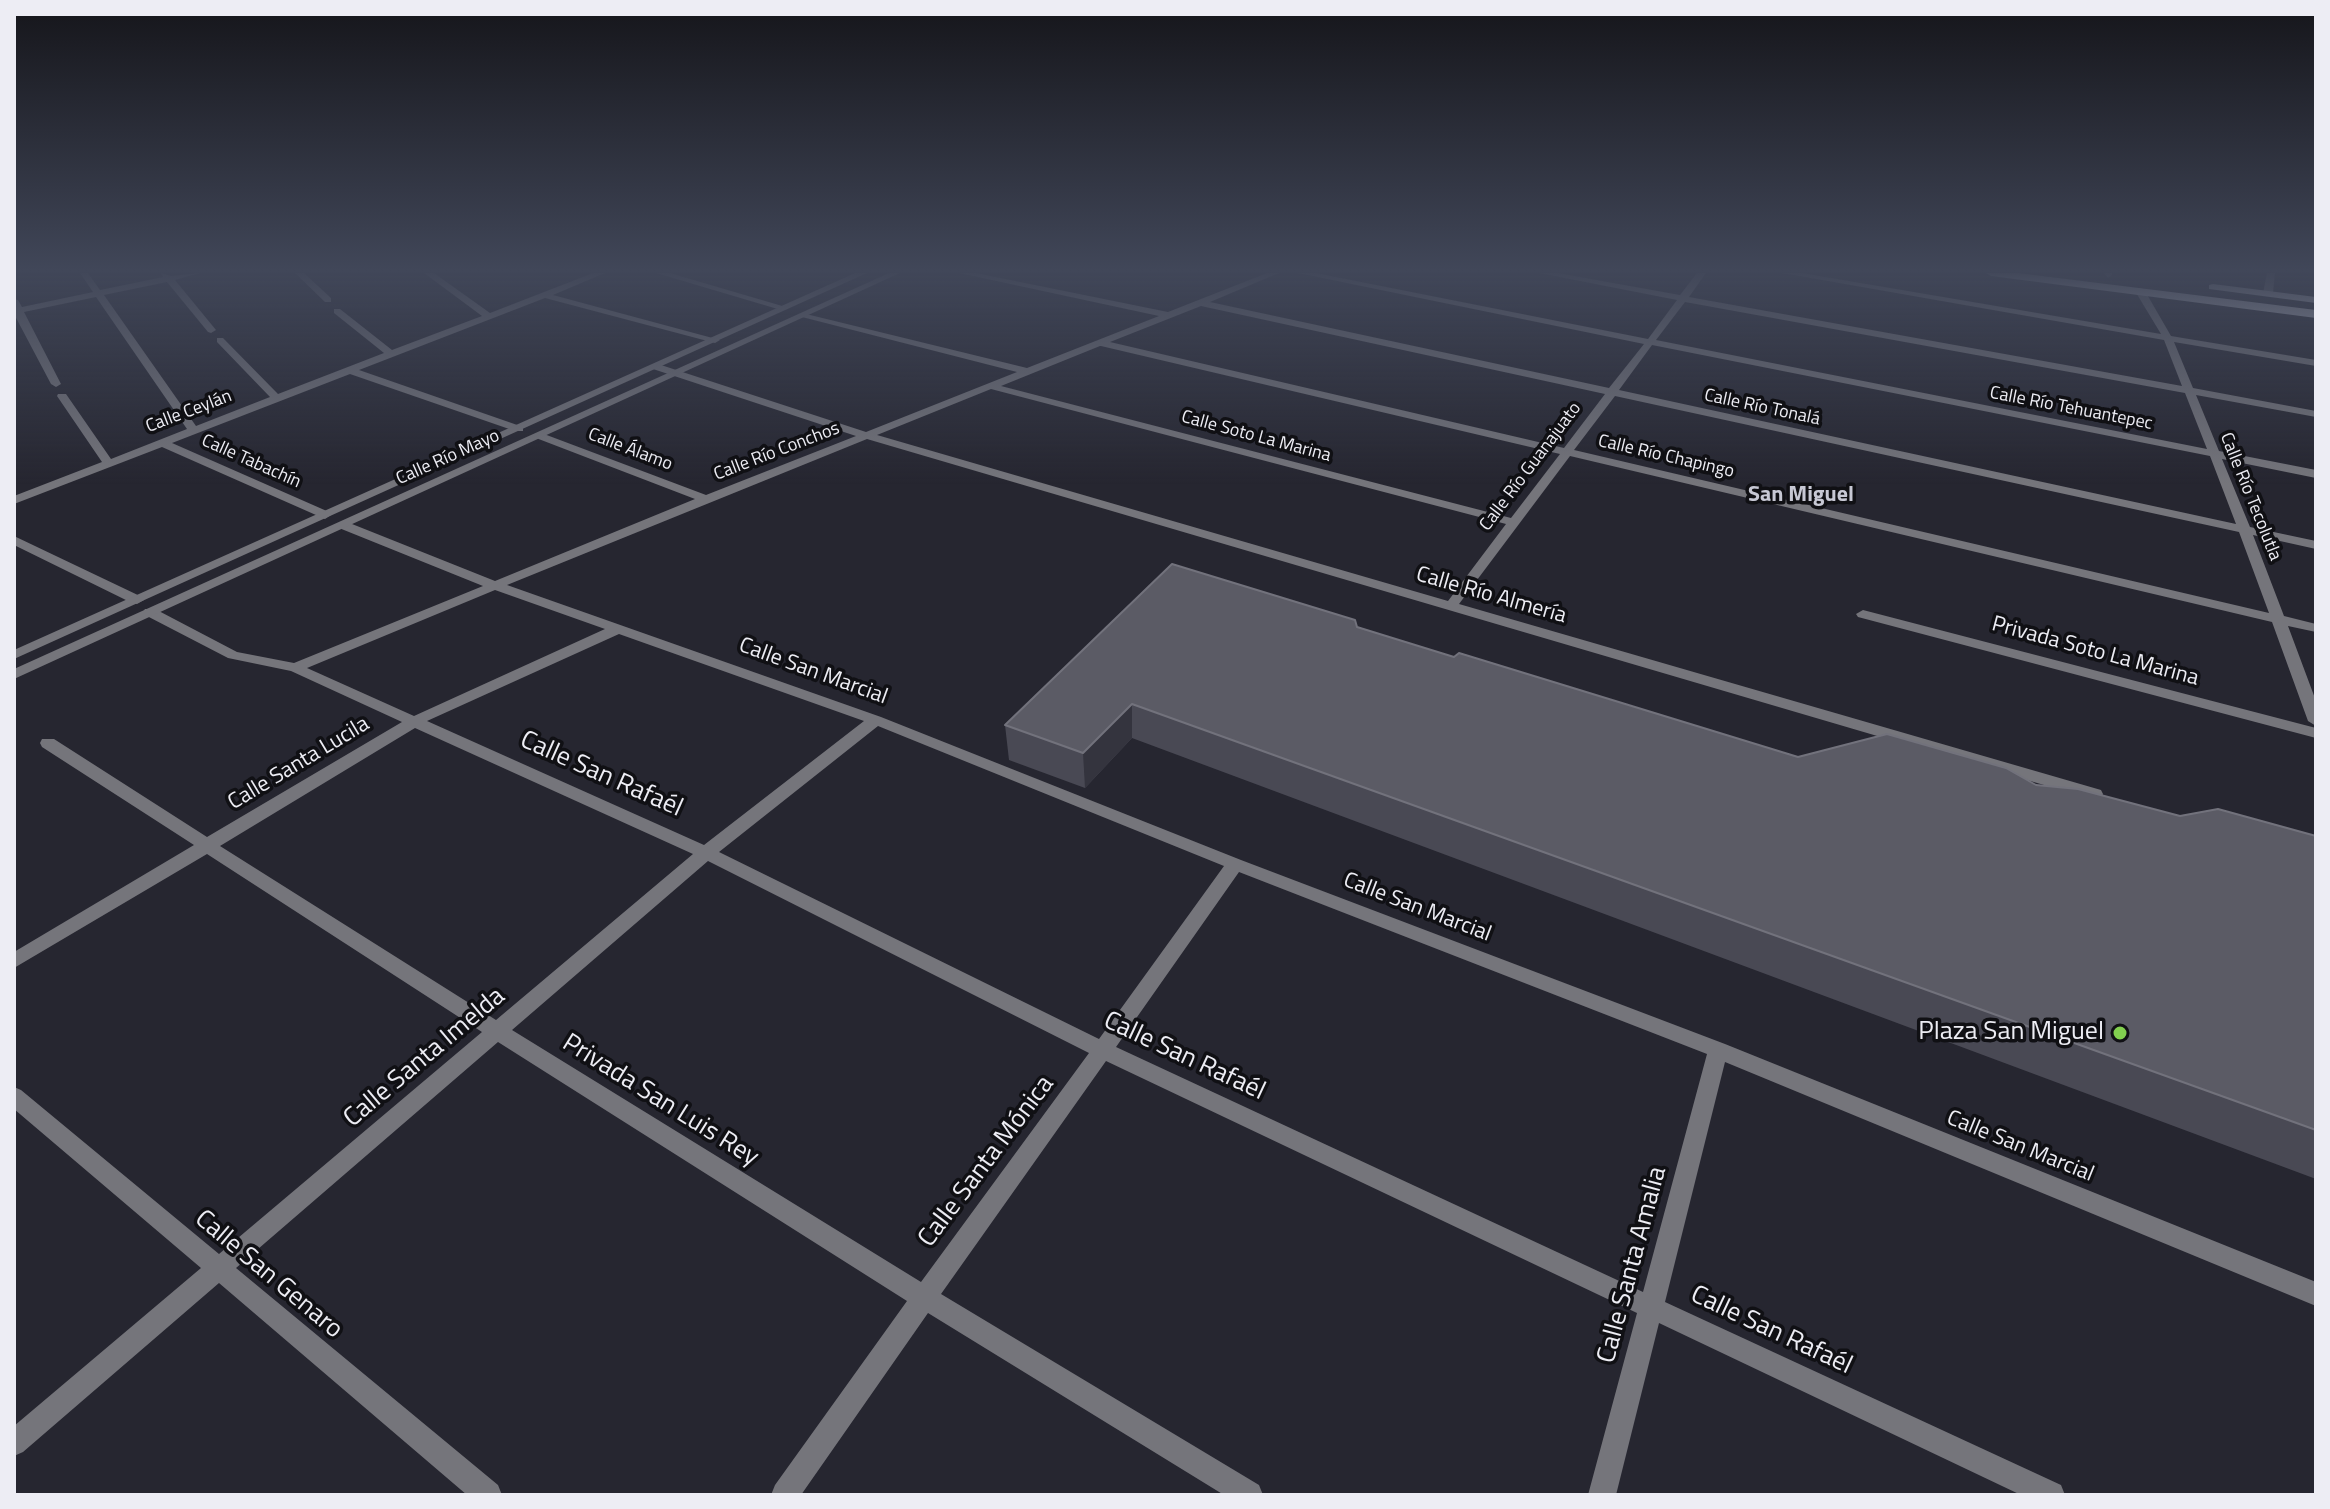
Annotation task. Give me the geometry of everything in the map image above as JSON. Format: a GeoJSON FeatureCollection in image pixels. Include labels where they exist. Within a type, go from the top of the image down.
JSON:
{"type":"FeatureCollection","features":[{"type":"Feature","properties":{"kind":"street"},"geometry":{"type":"LineString","coordinates":[[34,343],[59,390],[108,463]]}},
{"type":"Feature","properties":{"kind":"street"},"geometry":{"type":"LineString","coordinates":[[134,343],[193,430]]}},
{"type":"Feature","properties":{"kind":"street"},"geometry":{"type":"LineString","coordinates":[[223,343],[276,398]]}},
{"type":"Feature","properties":{"kind":"street"},"geometry":{"type":"LineString","coordinates":[[378,343],[391,354]]}},
{"type":"Feature","properties":{"kind":"street","name":"Calle Ceylán"},"geometry":{"type":"LineString","coordinates":[[14,500],[418,343]]}},
{"type":"Feature","properties":{"kind":"street","name":"Calle Río Mayo"},"geometry":{"type":"LineString","coordinates":[[14,655],[708,343]]}},
{"type":"Feature","properties":{"kind":"street","name":"Calle Río Mayo"},"geometry":{"type":"LineString","coordinates":[[14,675],[744,343]]}},
{"type":"Feature","properties":{"kind":"street"},"geometry":{"type":"LineString","coordinates":[[918,343],[1027,371]]}},
{"type":"Feature","properties":{"kind":"street","name":"Calle Río Conchos"},"geometry":{"type":"LineString","coordinates":[[295,668],[706,499],[1100,343]]}},
{"type":"Feature","properties":{"kind":"street","name":"Calle Río Chapingo"},"geometry":{"type":"LineString","coordinates":[[1103,343],[2316,628]]}},
{"type":"Feature","properties":{"kind":"street","name":"Calle Río Tonalá"},"geometry":{"type":"LineString","coordinates":[[1384,343],[2316,545]]}},
{"type":"Feature","properties":{"kind":"street","name":"Calle Río Guanajuato"},"geometry":{"type":"LineString","coordinates":[[1450,607],[1649,343]]}},
{"type":"Feature","properties":{"kind":"street","name":"Calle Río Tehuantepec"},"geometry":{"type":"LineString","coordinates":[[1651,343],[2316,474]]}},
{"type":"Feature","properties":{"kind":"street"},"geometry":{"type":"LineString","coordinates":[[1932,343],[2316,414]]}},
{"type":"Feature","properties":{"kind":"street","name":"Calle Río Tecolutla"},"geometry":{"type":"LineString","coordinates":[[2170,343],[2245,530],[2316,721]]}},
{"type":"Feature","properties":{"kind":"street"},"geometry":{"type":"LineString","coordinates":[[2200,343],[2316,363]]}},
{"type":"Feature","properties":{"kind":"street","name":"Calle Río Almería"},"geometry":{"type":"LineString","coordinates":[[657,367],[868,436],[2103,796]]}},
{"type":"Feature","properties":{"kind":"street"},"geometry":{"type":"LineString","coordinates":[[349,370],[519,429]]}},
{"type":"Feature","properties":{"kind":"street","name":"Calle Soto La Marina"},"geometry":{"type":"LineString","coordinates":[[990,386],[1512,522]]}},
{"type":"Feature","properties":{"kind":"street","name":"Calle Álamo"},"geometry":{"type":"LineString","coordinates":[[540,436],[706,499]]}},
{"type":"Feature","properties":{"kind":"street","name":"Calle Tabachín"},"geometry":{"type":"LineString","coordinates":[[161,442],[325,515]]}},
{"type":"Feature","properties":{"kind":"street"},"geometry":{"type":"LineString","coordinates":[[343,525],[493,585]]}},
{"type":"Feature","properties":{"kind":"street"},"geometry":{"type":"LineString","coordinates":[[14,540],[137,600]]}},
{"type":"Feature","properties":{"kind":"street","name":"Calle San Marcial"},"geometry":{"type":"LineString","coordinates":[[493,585],[876,720],[1235,864],[1718,1050],[2316,1294]]}},
{"type":"Feature","properties":{"kind":"street","name":"Calle San Rafaél"},"geometry":{"type":"LineString","coordinates":[[150,612],[233,655],[295,668],[706,853],[1104,1051],[2051,1495]]}},
{"type":"Feature","properties":{"kind":"street","name":"Privada Soto La Marina"},"geometry":{"type":"LineString","coordinates":[[1863,614],[2316,733]]}},
{"type":"Feature","properties":{"kind":"street","name":"Calle Santa Lucila"},"geometry":{"type":"LineString","coordinates":[[14,961],[415,721],[618,629]]}},
{"type":"Feature","properties":{"kind":"street","name":"Calle Santa Imelda"},"geometry":{"type":"LineString","coordinates":[[14,1443],[706,853],[876,720]]}},
{"type":"Feature","properties":{"kind":"street","name":"Privada San Luis Rey"},"geometry":{"type":"LineString","coordinates":[[48,743],[498,1032],[921,1298],[1249,1495]]}},
{"type":"Feature","properties":{"kind":"street","name":"Calle Santa Mónica"},"geometry":{"type":"LineString","coordinates":[[785,1495],[921,1298],[1104,1051],[1235,864]]}},
{"type":"Feature","properties":{"kind":"street","name":"Calle Santa Amalia"},"geometry":{"type":"LineString","coordinates":[[1602,1495],[1718,1050]]}},
{"type":"Feature","properties":{"kind":"street","name":"Calle San Genaro"},"geometry":{"type":"LineString","coordinates":[[14,1096],[488,1495]]}},
{"type":"Feature","properties":{"kind":"building","name":"Plaza San Miguel"},"geometry":{"type":"Polygon","coordinates":[[[1172,564],[1355,620],[1357,627],[1454,657],[1459,653],[1798,757],[1887,734],[2006,768],[2036,785],[2078,789],[2180,816],[2218,809],[2316,836],[2316,1130],[1132,704],[1083,753],[1005,725],[1172,564]]]}},
{"type":"Feature","properties":{"kind":"place","name":"Plaza San Miguel"},"geometry":{"type":"Point","coordinates":[2120,1033]}},
{"type":"Feature","properties":{"kind":"district","name":"San Miguel"},"geometry":{"type":"Point","coordinates":[1801,496]}}]}
